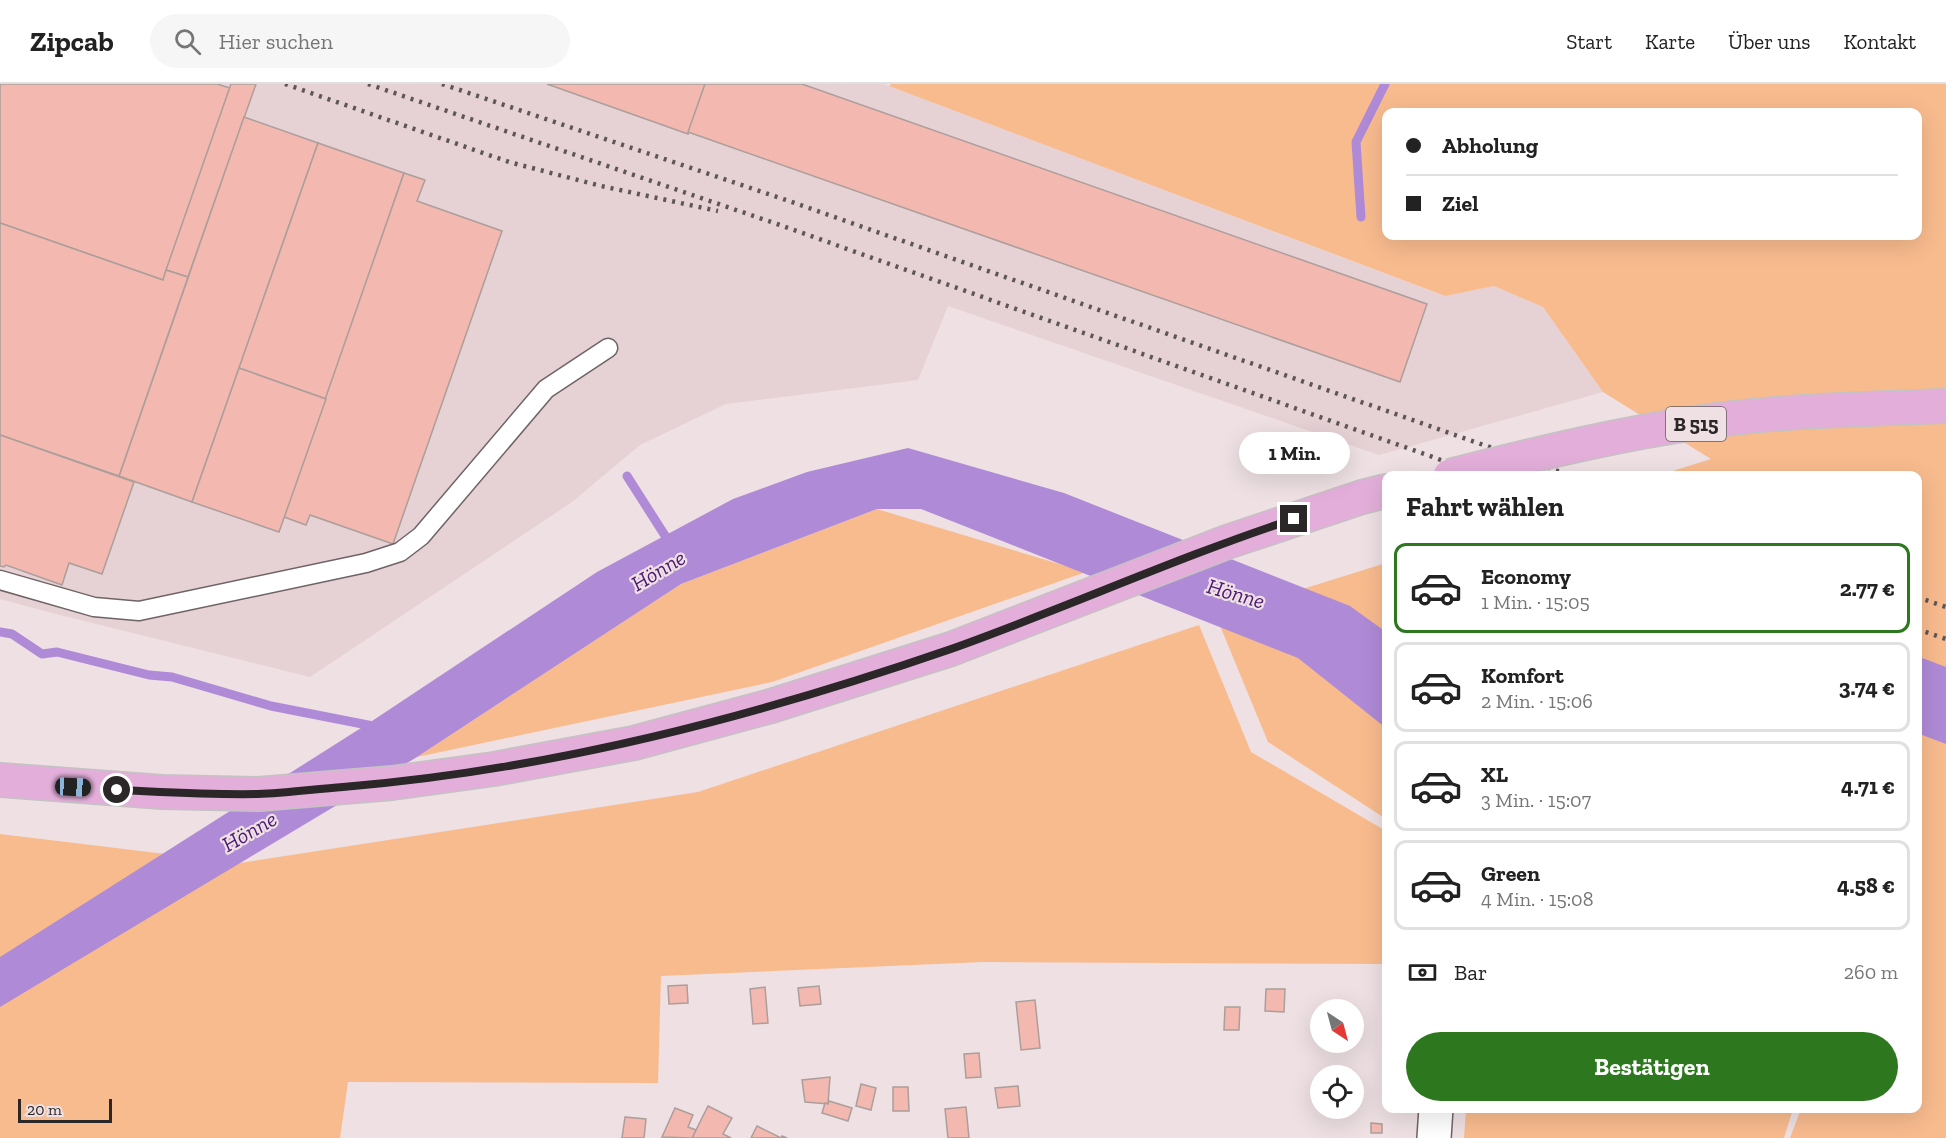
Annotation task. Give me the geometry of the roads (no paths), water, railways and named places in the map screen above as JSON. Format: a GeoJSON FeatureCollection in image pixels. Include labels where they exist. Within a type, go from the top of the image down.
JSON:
{"type":"FeatureCollection","features":[{"type":"Feature","properties":{"kind":"main road","name":"B 515"},"geometry":{"type":"LineString","coordinates":[[1470,471],[1559,449],[1709,421],[1842,409],[1946,406]]}},
{"type":"Feature","properties":{"kind":"main road"},"geometry":{"type":"LineString","coordinates":[[0,780],[162,792],[259,794],[392,783],[494,769],[634,743],[771,706],[951,649],[1227,542],[1382,492]]}},
{"type":"Feature","properties":{"kind":"street"},"geometry":{"type":"LineString","coordinates":[[1434,1138],[1436,1113]]}},
{"type":"Feature","properties":{"kind":"lane"},"geometry":{"type":"LineString","coordinates":[[0,580],[94,607],[139,611],[366,563],[400,552],[421,536],[546,389],[608,348]]}},
{"type":"Feature","properties":{"kind":"water","name":"Hönne"},"geometry":{"type":"Polygon","coordinates":[[[908,448],[1064,493],[1350,606],[1382,629],[1382,725],[1298,658],[921,509],[877,509],[681,584],[417,757],[0,1007],[0,957],[372,721],[597,572],[733,499],[807,472],[908,448]]]}},
{"type":"Feature","properties":{"kind":"water"},"geometry":{"type":"Polygon","coordinates":[[[1922,658],[1946,667],[1946,744],[1922,735],[1922,658]]]}},
{"type":"Feature","properties":{"kind":"waterway"},"geometry":{"type":"LineString","coordinates":[[1361,217],[1356,142],[1385,84]]}},
{"type":"Feature","properties":{"kind":"waterway","name":"Hönne"},"geometry":{"type":"LineString","coordinates":[[627,476],[671,545]]}},
{"type":"Feature","properties":{"kind":"waterway"},"geometry":{"type":"LineString","coordinates":[[0,632],[12,634],[42,654],[57,652],[149,675],[172,677],[271,706],[378,727]]}},
{"type":"Feature","properties":{"kind":"railway"},"geometry":{"type":"LineString","coordinates":[[285,84],[509,162],[601,186],[718,211]]}},
{"type":"Feature","properties":{"kind":"railway"},"geometry":{"type":"LineString","coordinates":[[368,84],[777,224],[1472,471]]}},
{"type":"Feature","properties":{"kind":"railway"},"geometry":{"type":"LineString","coordinates":[[442,84],[786,200],[1558,471]]}},
{"type":"Feature","properties":{"kind":"railway"},"geometry":{"type":"LineString","coordinates":[[1922,599],[1946,607]]}},
{"type":"Feature","properties":{"kind":"railway"},"geometry":{"type":"LineString","coordinates":[[1922,631],[1946,639]]}}]}
